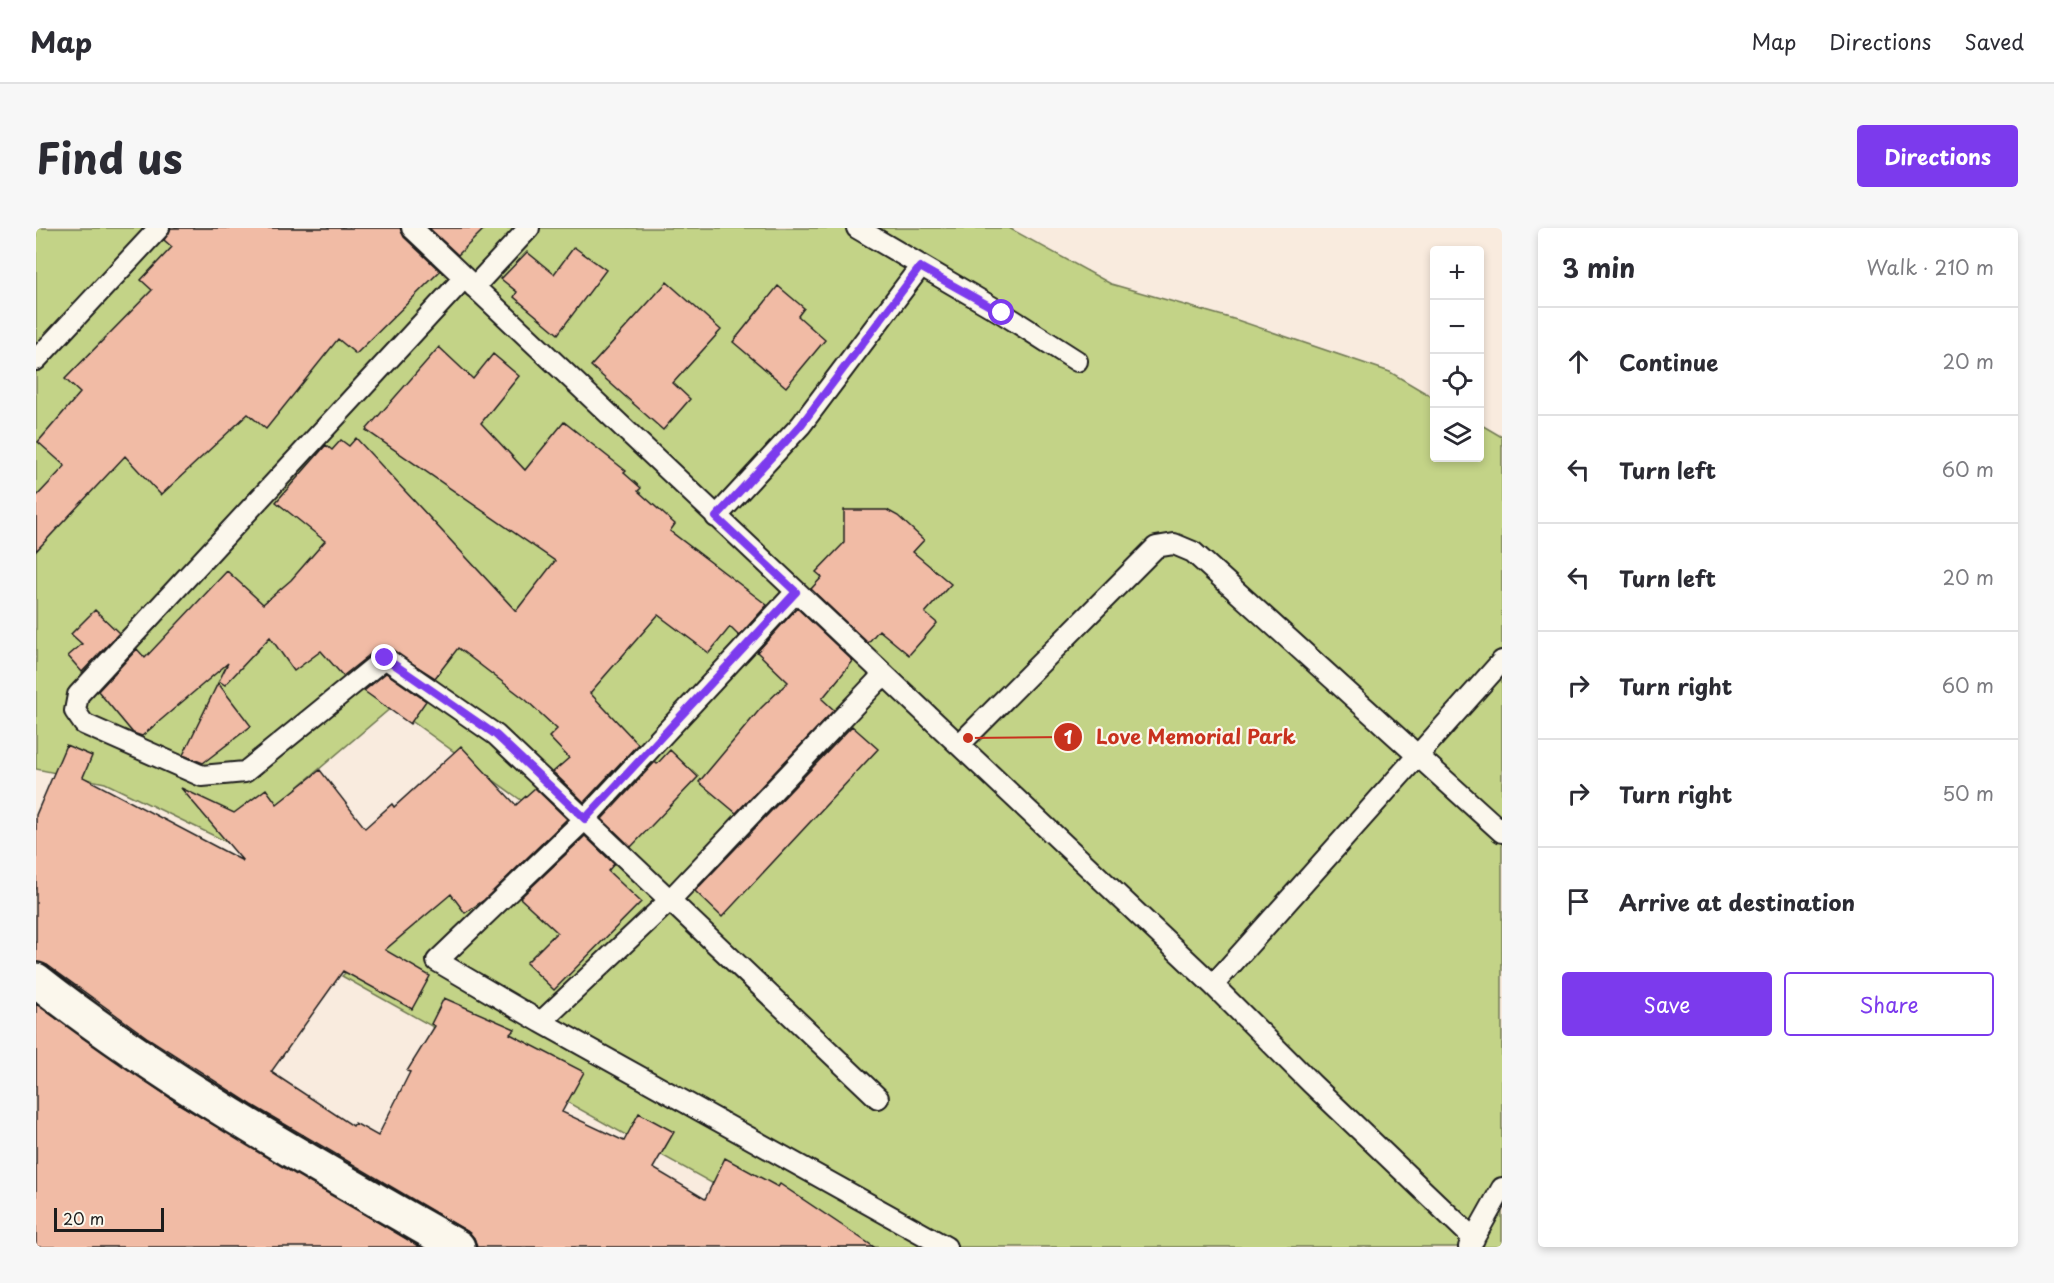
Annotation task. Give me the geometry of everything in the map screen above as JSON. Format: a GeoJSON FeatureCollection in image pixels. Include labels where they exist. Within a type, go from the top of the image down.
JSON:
{"type":"FeatureCollection","features":[{"type":"Feature","properties":{"kind":"street"},"geometry":{"type":"LineString","coordinates":[[36,980],[76,1011],[231,1117],[458,1247]]}},
{"type":"Feature","properties":{"kind":"lane"},"geometry":{"type":"LineString","coordinates":[[36,360],[159,228]]}},
{"type":"Feature","properties":{"kind":"lane"},"geometry":{"type":"LineString","coordinates":[[412,228],[1213,985],[1471,1243],[1502,1188]]}},
{"type":"Feature","properties":{"kind":"lane"},"geometry":{"type":"LineString","coordinates":[[529,228],[468,283],[78,695],[75,711],[84,724],[201,776],[245,772],[385,658],[496,735],[878,1098]]}},
{"type":"Feature","properties":{"kind":"lane"},"geometry":{"type":"LineString","coordinates":[[857,228],[1002,313],[1077,361]]}},
{"type":"Feature","properties":{"kind":"lane"},"geometry":{"type":"LineString","coordinates":[[716,517],[801,425],[920,267]]}},
{"type":"Feature","properties":{"kind":"lane"},"geometry":{"type":"LineString","coordinates":[[959,745],[1156,547],[1174,544],[1193,552],[1502,832]]}},
{"type":"Feature","properties":{"kind":"lane"},"geometry":{"type":"LineString","coordinates":[[796,592],[585,819],[438,961],[541,1022],[946,1247]]}},
{"type":"Feature","properties":{"kind":"lane"},"geometry":{"type":"LineString","coordinates":[[1213,985],[1502,660]]}},
{"type":"Feature","properties":{"kind":"lane"},"geometry":{"type":"LineString","coordinates":[[541,1022],[669,901],[884,674]]}},
{"type":"Feature","properties":{"kind":"green space"},"geometry":{"type":"Polygon","coordinates":[[[36,228],[1009,228],[1111,284],[1237,320],[1390,372],[1430,396],[1430,462],[1484,462],[1484,426],[1502,437],[1502,1247],[826,1247],[342,976],[525,803],[392,707],[231,844],[105,783],[36,769],[36,228]]]}},
{"type":"Feature","properties":{"kind":"building"},"geometry":{"type":"Polygon","coordinates":[[[171,228],[400,228],[404,237],[440,271],[356,354],[338,339],[266,429],[248,414],[161,495],[125,456],[36,551],[36,497],[65,466],[38,442],[80,393],[65,379],[152,290],[141,280],[172,247],[164,240],[171,228]]]}},
{"type":"Feature","properties":{"kind":"building"},"geometry":{"type":"Polygon","coordinates":[[[429,228],[485,228],[458,255],[429,228]]]}},
{"type":"Feature","properties":{"kind":"building"},"geometry":{"type":"Polygon","coordinates":[[[574,247],[606,270],[558,334],[514,297],[517,292],[501,279],[527,252],[554,274],[574,247]]]}},
{"type":"Feature","properties":{"kind":"building"},"geometry":{"type":"Polygon","coordinates":[[[667,282],[721,330],[673,383],[690,399],[663,430],[591,366],[667,282]]]}},
{"type":"Feature","properties":{"kind":"building"},"geometry":{"type":"Polygon","coordinates":[[[778,286],[804,308],[798,316],[825,340],[786,387],[733,342],[778,286]]]}},
{"type":"Feature","properties":{"kind":"building"},"geometry":{"type":"Polygon","coordinates":[[[439,347],[473,379],[493,354],[519,376],[481,423],[525,470],[564,422],[626,471],[624,473],[641,488],[638,491],[675,524],[670,531],[767,605],[739,636],[730,627],[709,653],[658,615],[590,693],[638,744],[584,802],[553,772],[569,758],[549,737],[557,729],[526,700],[458,648],[435,678],[385,646],[377,649],[343,676],[321,651],[294,671],[270,637],[225,685],[219,681],[228,663],[142,736],[133,733],[98,691],[137,649],[145,658],[227,571],[263,604],[291,580],[325,541],[276,502],[326,445],[332,450],[341,440],[349,446],[356,438],[516,611],[555,561],[366,430],[439,347]]]}},
{"type":"Feature","properties":{"kind":"building"},"geometry":{"type":"Polygon","coordinates":[[[844,510],[887,510],[898,516],[924,540],[913,552],[951,584],[925,613],[937,623],[909,655],[879,630],[868,643],[811,589],[822,577],[816,572],[844,543],[844,510]]]}},
{"type":"Feature","properties":{"kind":"building"},"geometry":{"type":"Polygon","coordinates":[[[797,608],[853,661],[822,699],[834,710],[736,813],[699,782],[761,708],[788,682],[757,652],[797,608]]]}},
{"type":"Feature","properties":{"kind":"building"},"geometry":{"type":"Polygon","coordinates":[[[95,610],[119,633],[82,672],[68,656],[82,644],[71,634],[95,610]]]}},
{"type":"Feature","properties":{"kind":"building"},"geometry":{"type":"Polygon","coordinates":[[[386,673],[426,701],[410,724],[364,691],[386,673]]]}},
{"type":"Feature","properties":{"kind":"building"},"geometry":{"type":"Polygon","coordinates":[[[218,683],[251,726],[203,763],[183,755],[218,683]]]}},
{"type":"Feature","properties":{"kind":"building"},"geometry":{"type":"Polygon","coordinates":[[[852,726],[878,749],[722,917],[695,891],[852,726]]]}},
{"type":"Feature","properties":{"kind":"building"},"geometry":{"type":"Polygon","coordinates":[[[66,745],[92,756],[83,777],[243,861],[181,788],[234,813],[266,789],[277,804],[320,770],[365,828],[392,804],[394,807],[461,746],[516,805],[535,788],[567,819],[484,900],[465,913],[451,894],[385,950],[430,976],[412,1009],[343,971],[271,1072],[353,1126],[355,1123],[378,1136],[410,1072],[407,1071],[435,1026],[431,1024],[444,998],[515,1029],[510,1034],[584,1072],[562,1112],[624,1141],[639,1113],[674,1132],[653,1168],[705,1199],[725,1158],[778,1187],[780,1184],[874,1247],[477,1247],[474,1238],[467,1231],[252,1105],[148,1038],[47,965],[36,962],[36,815],[66,745]]]}},
{"type":"Feature","properties":{"kind":"building"},"geometry":{"type":"Polygon","coordinates":[[[670,750],[698,777],[631,847],[602,819],[655,762],[657,764],[670,750]]]}},
{"type":"Feature","properties":{"kind":"building"},"geometry":{"type":"Polygon","coordinates":[[[585,836],[614,864],[608,871],[641,902],[554,990],[526,963],[557,932],[520,898],[585,836]]]}},
{"type":"Feature","properties":{"kind":"building"},"geometry":{"type":"Polygon","coordinates":[[[36,1004],[179,1104],[420,1247],[36,1247],[36,1004]]]}},
{"type":"Feature","properties":{"kind":"place","name":"Love Memorial Park"},"geometry":{"type":"Point","coordinates":[968,738]}},
{"type":"Feature","properties":{"kind":"route"},"geometry":{"type":"LineString","coordinates":[[385,658],[496,735],[585,819],[796,592],[716,517],[801,425],[920,267],[1002,313]]}}]}
